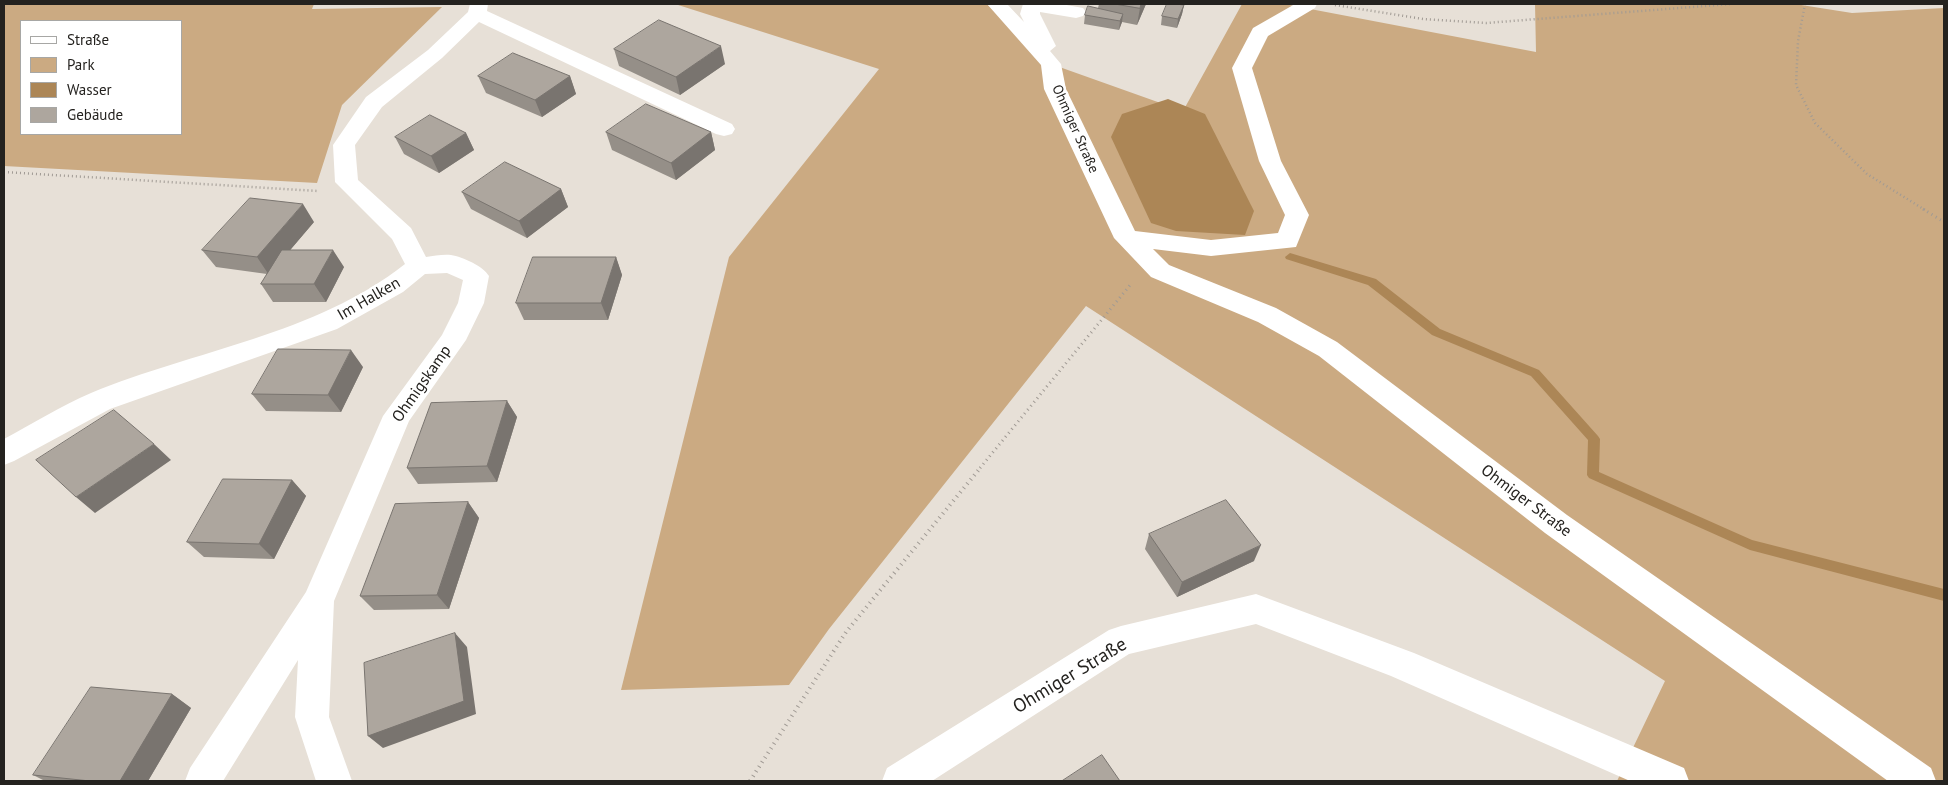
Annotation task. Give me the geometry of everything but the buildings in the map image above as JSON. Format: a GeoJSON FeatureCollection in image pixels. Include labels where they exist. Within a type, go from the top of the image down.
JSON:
{"type":"FeatureCollection","features":[{"type":"Feature","properties":{"kind":"street","name":"Ohmiger Straße"},"geometry":{"type":"LineString","coordinates":[[997,4],[1050,64],[1055,90],[1126,238],[1160,271],[1267,314],[1328,349],[1556,524],[1918,781]]}},
{"type":"Feature","properties":{"kind":"street"},"geometry":{"type":"LineString","coordinates":[[1050,64],[1046,44],[1030,14],[1032,4],[1076,12]]}},
{"type":"Feature","properties":{"kind":"street"},"geometry":{"type":"LineString","coordinates":[[1126,238],[1211,248],[1287,241],[1297,215],[1270,160],[1242,68],[1260,32],[1308,4]]}},
{"type":"Feature","properties":{"kind":"street"},"geometry":{"type":"LineString","coordinates":[[419,266],[402,234],[347,182],[344,145],[374,102],[435,54],[478,9],[724,129]]}},
{"type":"Feature","properties":{"kind":"street","name":"Ohmigskamp"},"geometry":{"type":"LineString","coordinates":[[203,781],[318,600],[397,416],[452,340],[471,303],[476,276],[450,264],[419,266]]}},
{"type":"Feature","properties":{"kind":"street","name":"Im Halken"},"geometry":{"type":"LineString","coordinates":[[4,453],[100,401],[328,322],[394,286],[419,266]]}},
{"type":"Feature","properties":{"kind":"street","name":"Ohmigskamp"},"geometry":{"type":"LineString","coordinates":[[318,600],[312,718],[334,781]]}},
{"type":"Feature","properties":{"kind":"street","name":"Ohmiger Straße"},"geometry":{"type":"LineString","coordinates":[[900,781],[1121,641],[1256,609],[1402,664],[1671,781]]}},
{"type":"Feature","properties":{"kind":"path"},"geometry":{"type":"LineString","coordinates":[[1330,4],[1423,19],[1486,23],[1731,4]]}},
{"type":"Feature","properties":{"kind":"path"},"geometry":{"type":"LineString","coordinates":[[1805,4],[1798,41],[1796,86],[1815,123],[1867,174],[1944,222]]}},
{"type":"Feature","properties":{"kind":"path"},"geometry":{"type":"LineString","coordinates":[[4,172],[310,191],[356,191]]}},
{"type":"Feature","properties":{"kind":"path"},"geometry":{"type":"LineString","coordinates":[[750,781],[846,632],[1131,285],[1148,260]]}},
{"type":"Feature","properties":{"kind":"green space"},"geometry":{"type":"Polygon","coordinates":[[[4,4],[314,4],[312,9],[442,7],[342,105],[317,183],[4,166],[4,4]]]}},
{"type":"Feature","properties":{"kind":"green space"},"geometry":{"type":"Polygon","coordinates":[[[675,4],[987,4],[1051,64],[1183,111],[1242,4],[1284,4],[1536,52],[1535,4],[1795,4],[1852,13],[1944,8],[1944,781],[1617,781],[1665,681],[1086,306],[829,629],[789,685],[621,690],[729,257],[879,69],[675,4]]]}},
{"type":"Feature","properties":{"kind":"water"},"geometry":{"type":"Polygon","coordinates":[[[1168,99],[1205,114],[1254,211],[1245,235],[1176,231],[1151,223],[1111,137],[1122,114],[1168,99]]]}},
{"type":"Feature","properties":{"kind":"waterway"},"geometry":{"type":"LineString","coordinates":[[1290,257],[1372,282],[1436,332],[1535,373],[1594,439],[1593,475],[1750,545],[1944,595]]}}]}
